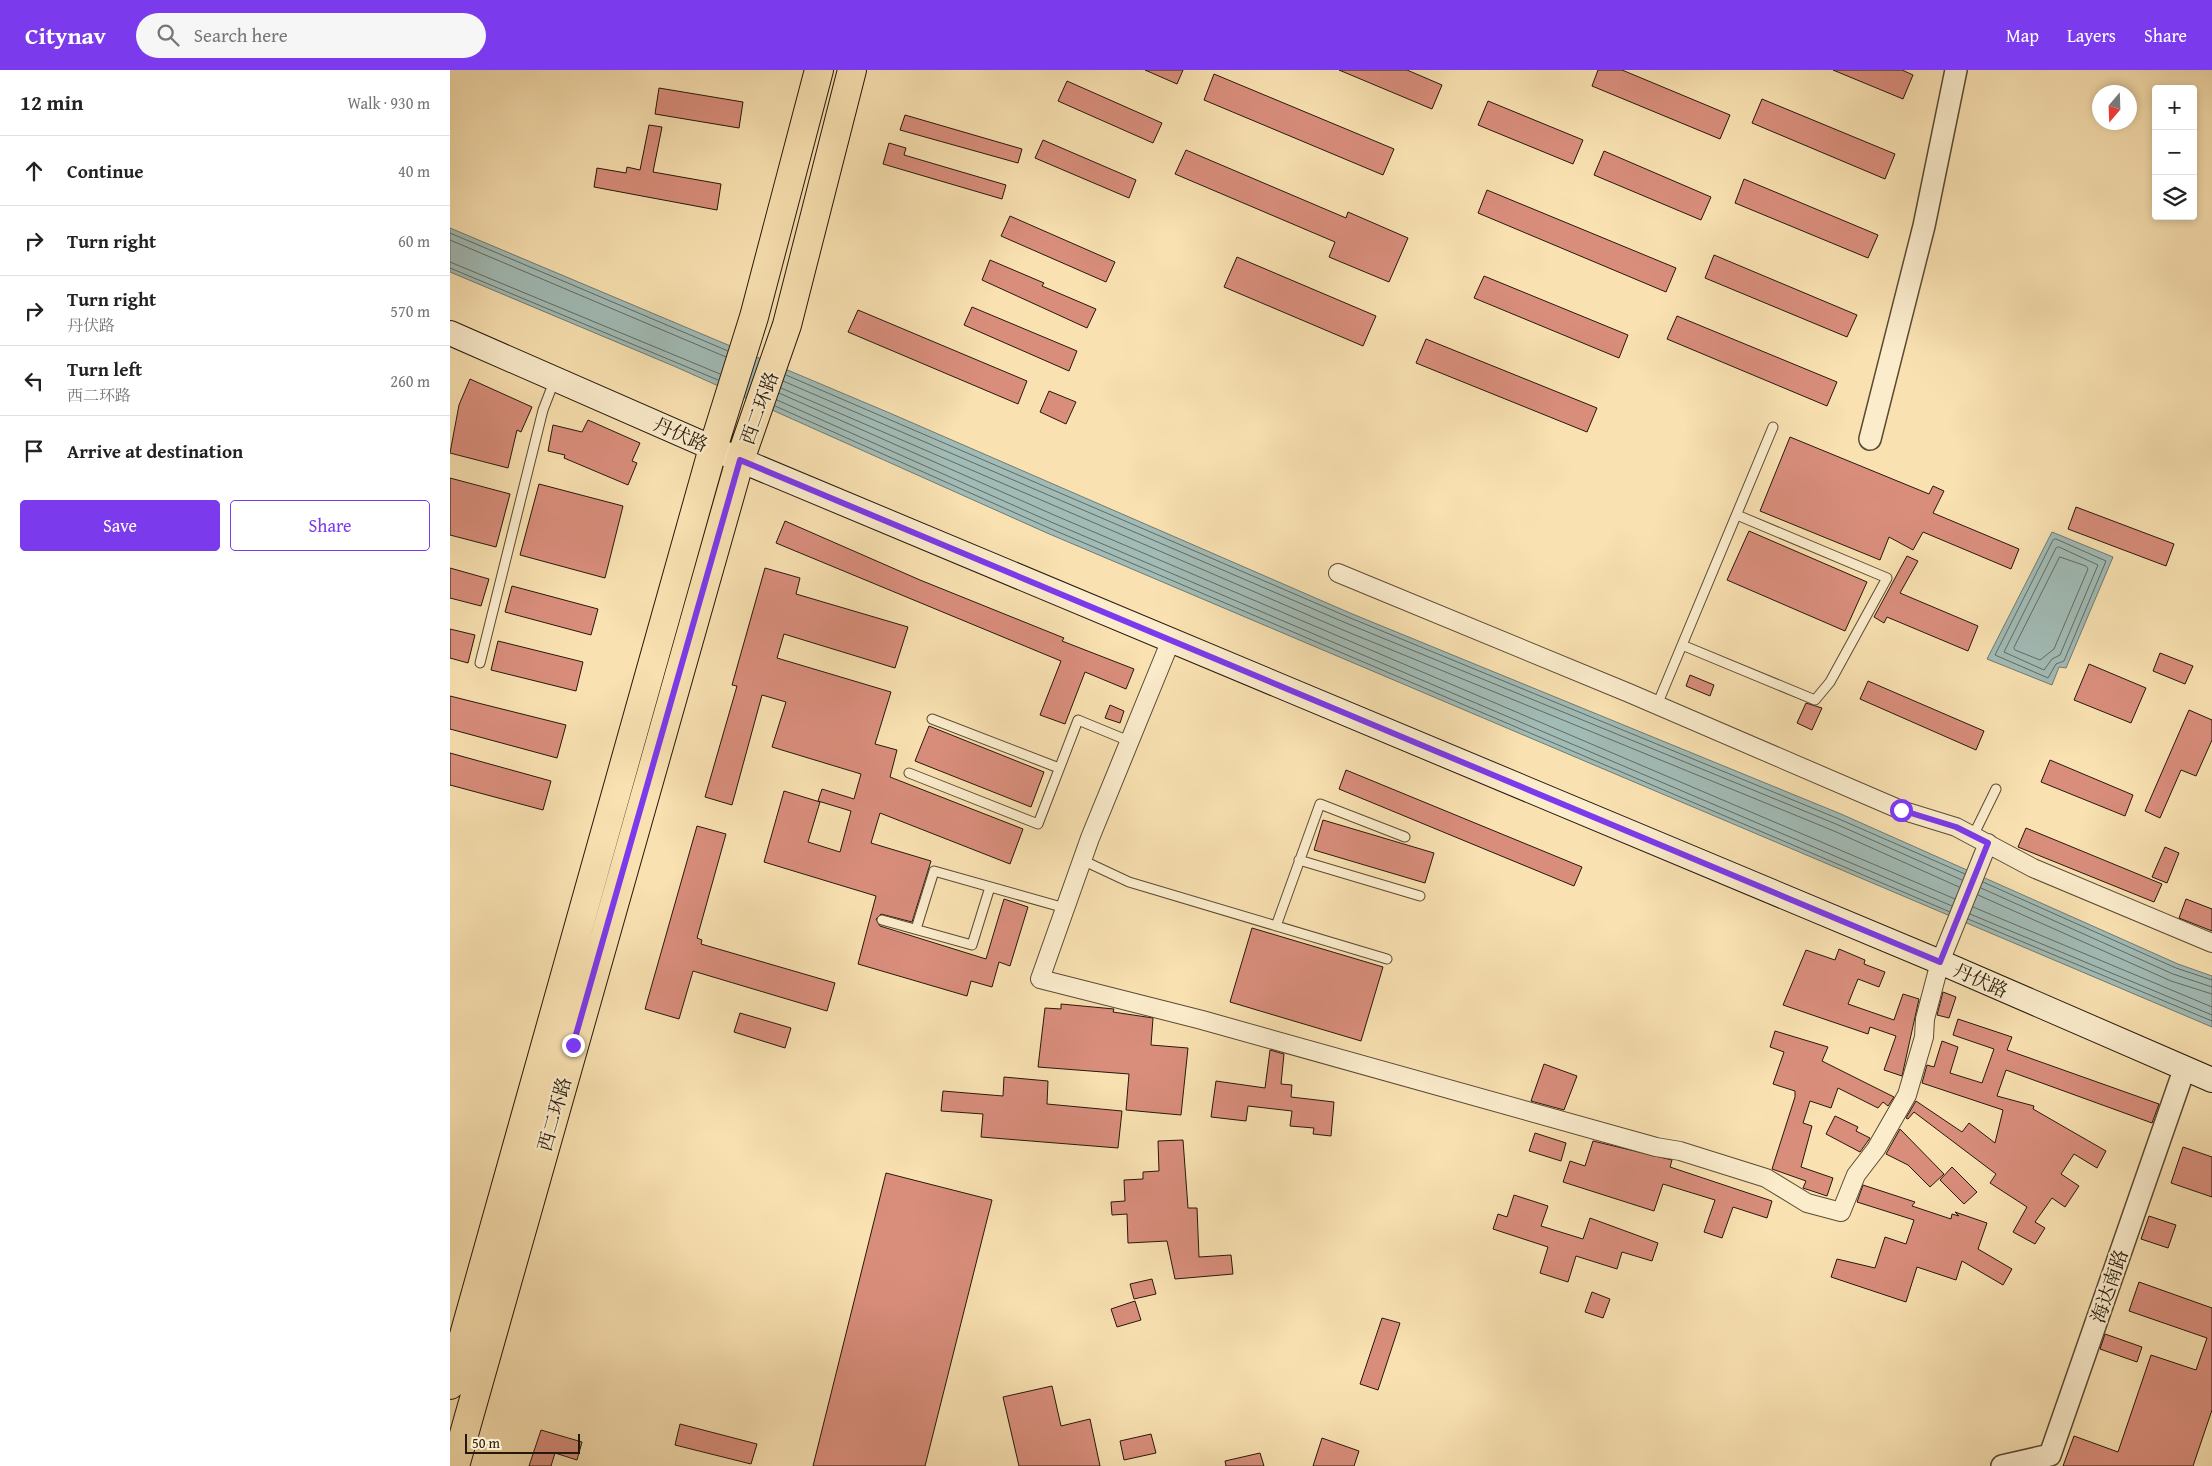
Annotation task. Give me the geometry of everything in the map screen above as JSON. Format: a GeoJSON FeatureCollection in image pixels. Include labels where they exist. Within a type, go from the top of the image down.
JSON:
{"type":"FeatureCollection","features":[{"type":"Feature","properties":{"kind":"main road","name":"西二环路"},"geometry":{"type":"LineString","coordinates":[[450,1385],[713,448],[754,317],[819,70]]}},
{"type":"Feature","properties":{"kind":"main road","name":"西二环路"},"geometry":{"type":"LineString","coordinates":[[455,1466],[740,460],[758,415],[787,325],[852,70]]}},
{"type":"Feature","properties":{"kind":"main road","name":"丹伏路"},"geometry":{"type":"LineString","coordinates":[[450,333],[740,460],[1940,962],[2184,1070],[2212,1080]]}},
{"type":"Feature","properties":{"kind":"street"},"geometry":{"type":"LineString","coordinates":[[1870,439],[1924,226],[1956,70]]}},
{"type":"Feature","properties":{"kind":"street"},"geometry":{"type":"LineString","coordinates":[[1338,573],[1657,705],[1901,810],[1956,827],[1981,845],[2212,943]]}},
{"type":"Feature","properties":{"kind":"street"},"geometry":{"type":"LineString","coordinates":[[1171,640],[1082,860],[1040,979],[1221,1025],[1656,1147],[1680,1151],[1766,1178],[1807,1203],[1842,1212],[1856,1175],[1876,1149],[1906,1095],[1924,1037],[1925,1018],[1940,962],[1981,845]]}},
{"type":"Feature","properties":{"kind":"street","name":"海达南路"},"geometry":{"type":"LineString","coordinates":[[2002,1466],[2050,1456],[2184,1070]]}},
{"type":"Feature","properties":{"kind":"lane"},"geometry":{"type":"LineString","coordinates":[[480,663],[543,410],[555,379]]}},
{"type":"Feature","properties":{"kind":"lane"},"geometry":{"type":"LineString","coordinates":[[1657,705],[1774,427]]}},
{"type":"Feature","properties":{"kind":"lane"},"geometry":{"type":"LineString","coordinates":[[1682,645],[1815,700],[1830,682],[1887,578],[1737,515]]}},
{"type":"Feature","properties":{"kind":"lane"},"geometry":{"type":"LineString","coordinates":[[932,719],[1060,768]]}},
{"type":"Feature","properties":{"kind":"lane"},"geometry":{"type":"LineString","coordinates":[[910,773],[1038,824],[1078,720],[1130,741]]}},
{"type":"Feature","properties":{"kind":"lane"},"geometry":{"type":"LineString","coordinates":[[1981,845],[1996,789]]}},
{"type":"Feature","properties":{"kind":"lane"},"geometry":{"type":"LineString","coordinates":[[1276,926],[1320,804],[1405,837]]}},
{"type":"Feature","properties":{"kind":"lane"},"geometry":{"type":"LineString","coordinates":[[1082,860],[1129,882],[1387,959]]}},
{"type":"Feature","properties":{"kind":"lane"},"geometry":{"type":"LineString","coordinates":[[1300,860],[1420,896]]}},
{"type":"Feature","properties":{"kind":"lane"},"geometry":{"type":"LineString","coordinates":[[916,929],[934,871],[1065,908]]}},
{"type":"Feature","properties":{"kind":"lane"},"geometry":{"type":"LineString","coordinates":[[882,920],[972,945],[990,887]]}},
{"type":"Feature","properties":{"kind":"water"},"geometry":{"type":"Polygon","coordinates":[[[450,228],[892,414],[1350,613],[1841,814],[2178,964],[2212,976],[2212,1027],[1047,533],[676,367],[450,272],[450,228]]]}},
{"type":"Feature","properties":{"kind":"water"},"geometry":{"type":"Polygon","coordinates":[[[2052,532],[2113,557],[2066,668],[2059,667],[2052,685],[1987,659],[2052,532]]]}},
{"type":"Feature","properties":{"kind":"building"},"geometry":{"type":"Polygon","coordinates":[[[1145,70],[1183,70],[1177,84],[1145,70]]]}},
{"type":"Feature","properties":{"kind":"building"},"geometry":{"type":"Polygon","coordinates":[[[1339,70],[1407,70],[1442,85],[1432,109],[1339,70]]]}},
{"type":"Feature","properties":{"kind":"building"},"geometry":{"type":"Polygon","coordinates":[[[1598,70],[1622,70],[1730,115],[1720,139],[1592,86],[1598,70]]]}},
{"type":"Feature","properties":{"kind":"building"},"geometry":{"type":"Polygon","coordinates":[[[1833,70],[1902,70],[1913,75],[1903,99],[1833,70]]]}},
{"type":"Feature","properties":{"kind":"building"},"geometry":{"type":"Polygon","coordinates":[[[1214,74],[1394,149],[1383,175],[1204,100],[1214,74]]]}},
{"type":"Feature","properties":{"kind":"building"},"geometry":{"type":"Polygon","coordinates":[[[1067,81],[1162,123],[1153,143],[1058,101],[1067,81]]]}},
{"type":"Feature","properties":{"kind":"building"},"geometry":{"type":"Polygon","coordinates":[[[659,88],[743,102],[739,128],[655,114],[659,88]]]}},
{"type":"Feature","properties":{"kind":"building"},"geometry":{"type":"Polygon","coordinates":[[[1762,99],[1895,154],[1885,179],[1752,123],[1762,99]]]}},
{"type":"Feature","properties":{"kind":"building"},"geometry":{"type":"Polygon","coordinates":[[[1488,101],[1583,140],[1573,164],[1478,125],[1488,101]]]}},
{"type":"Feature","properties":{"kind":"building"},"geometry":{"type":"Polygon","coordinates":[[[905,115],[1022,149],[1018,163],[900,130],[905,115]]]}},
{"type":"Feature","properties":{"kind":"building"},"geometry":{"type":"Polygon","coordinates":[[[649,125],[662,127],[653,172],[721,184],[717,210],[594,187],[597,168],[626,173],[627,167],[640,170],[649,125]]]}},
{"type":"Feature","properties":{"kind":"building"},"geometry":{"type":"Polygon","coordinates":[[[1043,140],[1136,180],[1129,198],[1035,158],[1043,140]]]}},
{"type":"Feature","properties":{"kind":"building"},"geometry":{"type":"Polygon","coordinates":[[[889,143],[906,148],[904,155],[1006,185],[1002,199],[883,164],[889,143]]]}},
{"type":"Feature","properties":{"kind":"building"},"geometry":{"type":"Polygon","coordinates":[[[1186,150],[1346,218],[1348,212],[1408,238],[1389,282],[1329,257],[1335,242],[1175,174],[1186,150]]]}},
{"type":"Feature","properties":{"kind":"building"},"geometry":{"type":"Polygon","coordinates":[[[1604,151],[1711,197],[1701,220],[1594,175],[1604,151]]]}},
{"type":"Feature","properties":{"kind":"building"},"geometry":{"type":"Polygon","coordinates":[[[1744,179],[1878,235],[1868,258],[1735,203],[1744,179]]]}},
{"type":"Feature","properties":{"kind":"building"},"geometry":{"type":"Polygon","coordinates":[[[1487,190],[1676,268],[1666,292],[1478,213],[1487,190]]]}},
{"type":"Feature","properties":{"kind":"building"},"geometry":{"type":"Polygon","coordinates":[[[1010,216],[1115,262],[1106,282],[1001,236],[1010,216]]]}},
{"type":"Feature","properties":{"kind":"building"},"geometry":{"type":"Polygon","coordinates":[[[1714,255],[1857,315],[1847,337],[1705,278],[1714,255]]]}},
{"type":"Feature","properties":{"kind":"building"},"geometry":{"type":"Polygon","coordinates":[[[1237,257],[1376,316],[1363,346],[1224,287],[1237,257]]]}},
{"type":"Feature","properties":{"kind":"building"},"geometry":{"type":"Polygon","coordinates":[[[990,260],[1044,283],[1042,286],[1096,309],[1087,328],[982,280],[990,260]]]}},
{"type":"Feature","properties":{"kind":"building"},"geometry":{"type":"Polygon","coordinates":[[[1484,276],[1628,335],[1619,358],[1474,298],[1484,276]]]}},
{"type":"Feature","properties":{"kind":"building"},"geometry":{"type":"Polygon","coordinates":[[[972,307],[1077,351],[1069,371],[964,325],[972,307]]]}},
{"type":"Feature","properties":{"kind":"building"},"geometry":{"type":"Polygon","coordinates":[[[858,310],[1027,381],[1018,404],[848,332],[858,310]]]}},
{"type":"Feature","properties":{"kind":"building"},"geometry":{"type":"Polygon","coordinates":[[[1677,316],[1837,382],[1827,406],[1667,339],[1677,316]]]}},
{"type":"Feature","properties":{"kind":"building"},"geometry":{"type":"Polygon","coordinates":[[[1426,339],[1597,408],[1587,432],[1416,363],[1426,339]]]}},
{"type":"Feature","properties":{"kind":"building"},"geometry":{"type":"Polygon","coordinates":[[[470,379],[532,407],[521,432],[517,430],[508,468],[450,453],[459,405],[470,379]]]}},
{"type":"Feature","properties":{"kind":"building"},"geometry":{"type":"Polygon","coordinates":[[[1049,391],[1076,402],[1066,424],[1040,412],[1049,391]]]}},
{"type":"Feature","properties":{"kind":"building"},"geometry":{"type":"Polygon","coordinates":[[[588,420],[640,443],[632,461],[637,463],[628,485],[564,458],[565,455],[548,451],[553,425],[582,432],[588,420]]]}},
{"type":"Feature","properties":{"kind":"building"},"geometry":{"type":"Polygon","coordinates":[[[1790,437],[1929,494],[1933,486],[1944,491],[1933,513],[2019,549],[2011,569],[1923,532],[1913,550],[1889,537],[1880,560],[1760,511],[1790,437]]]}},
{"type":"Feature","properties":{"kind":"building"},"geometry":{"type":"Polygon","coordinates":[[[450,478],[510,494],[496,547],[450,535],[450,478]]]}},
{"type":"Feature","properties":{"kind":"building"},"geometry":{"type":"Polygon","coordinates":[[[539,484],[623,506],[605,578],[520,555],[539,484]]]}},
{"type":"Feature","properties":{"kind":"building"},"geometry":{"type":"Polygon","coordinates":[[[2076,507],[2174,544],[2166,566],[2068,529],[2076,507]]]}},
{"type":"Feature","properties":{"kind":"building"},"geometry":{"type":"Polygon","coordinates":[[[785,521],[920,580],[1064,638],[1062,641],[1134,669],[1126,689],[1085,672],[1065,724],[1040,715],[1061,661],[776,543],[785,521]]]}},
{"type":"Feature","properties":{"kind":"building"},"geometry":{"type":"Polygon","coordinates":[[[1749,531],[1867,582],[1845,631],[1727,580],[1749,531]]]}},
{"type":"Feature","properties":{"kind":"building"},"geometry":{"type":"Polygon","coordinates":[[[1907,556],[1918,561],[1900,593],[1978,626],[1968,651],[1887,617],[1884,623],[1874,617],[1907,556]]]}},
{"type":"Feature","properties":{"kind":"building"},"geometry":{"type":"Polygon","coordinates":[[[450,568],[489,579],[481,606],[450,598],[450,568]]]}},
{"type":"Feature","properties":{"kind":"building"},"geometry":{"type":"Polygon","coordinates":[[[765,568],[800,578],[796,594],[908,627],[895,668],[784,634],[777,658],[891,692],[875,744],[897,750],[890,777],[1023,829],[1010,864],[880,813],[871,843],[931,861],[912,922],[881,914],[876,919],[880,926],[986,959],[1004,899],[1028,907],[1010,966],[999,962],[992,987],[971,981],[967,996],[858,964],[876,896],[764,862],[784,791],[820,802],[808,842],[840,852],[851,811],[818,801],[822,789],[854,799],[861,774],[772,747],[786,702],[762,695],[732,805],[705,797],[737,686],[732,685],[765,568]]]}},
{"type":"Feature","properties":{"kind":"building"},"geometry":{"type":"Polygon","coordinates":[[[512,586],[598,609],[591,635],[505,612],[512,586]]]}},
{"type":"Feature","properties":{"kind":"building"},"geometry":{"type":"Polygon","coordinates":[[[450,629],[475,635],[468,663],[450,658],[450,629]]]}},
{"type":"Feature","properties":{"kind":"building"},"geometry":{"type":"Polygon","coordinates":[[[498,641],[583,662],[576,691],[491,670],[498,641]]]}},
{"type":"Feature","properties":{"kind":"building"},"geometry":{"type":"Polygon","coordinates":[[[2160,653],[2193,666],[2185,684],[2153,671],[2160,653]]]}},
{"type":"Feature","properties":{"kind":"building"},"geometry":{"type":"Polygon","coordinates":[[[2089,664],[2146,688],[2131,723],[2074,700],[2089,664]]]}},
{"type":"Feature","properties":{"kind":"building"},"geometry":{"type":"Polygon","coordinates":[[[1690,675],[1714,685],[1710,696],[1686,686],[1690,675]]]}},
{"type":"Feature","properties":{"kind":"building"},"geometry":{"type":"Polygon","coordinates":[[[1868,681],[1984,731],[1976,750],[1860,699],[1868,681]]]}},
{"type":"Feature","properties":{"kind":"building"},"geometry":{"type":"Polygon","coordinates":[[[450,696],[566,725],[557,758],[450,729],[450,696]]]}},
{"type":"Feature","properties":{"kind":"building"},"geometry":{"type":"Polygon","coordinates":[[[1806,703],[1822,708],[1812,730],[1797,723],[1806,703]]]}},
{"type":"Feature","properties":{"kind":"building"},"geometry":{"type":"Polygon","coordinates":[[[1110,705],[1124,711],[1120,723],[1105,718],[1110,705]]]}},
{"type":"Feature","properties":{"kind":"building"},"geometry":{"type":"Polygon","coordinates":[[[2189,710],[2212,720],[2212,740],[2196,776],[2181,770],[2160,818],[2145,811],[2189,710]]]}},
{"type":"Feature","properties":{"kind":"building"},"geometry":{"type":"Polygon","coordinates":[[[929,726],[1044,772],[1031,807],[915,761],[929,726]]]}},
{"type":"Feature","properties":{"kind":"building"},"geometry":{"type":"Polygon","coordinates":[[[450,753],[551,781],[543,810],[450,785],[450,753]]]}},
{"type":"Feature","properties":{"kind":"building"},"geometry":{"type":"Polygon","coordinates":[[[2050,760],[2133,795],[2125,816],[2041,782],[2050,760]]]}},
{"type":"Feature","properties":{"kind":"building"},"geometry":{"type":"Polygon","coordinates":[[[1346,770],[1582,867],[1574,886],[1339,789],[1346,770]]]}},
{"type":"Feature","properties":{"kind":"building"},"geometry":{"type":"Polygon","coordinates":[[[1323,820],[1434,853],[1425,883],[1314,850],[1323,820]]]}},
{"type":"Feature","properties":{"kind":"building"},"geometry":{"type":"Polygon","coordinates":[[[697,826],[726,834],[697,938],[702,940],[701,944],[835,983],[827,1011],[693,971],[679,1019],[645,1009],[697,826]]]}},
{"type":"Feature","properties":{"kind":"building"},"geometry":{"type":"Polygon","coordinates":[[[2026,828],[2162,884],[2154,902],[2018,847],[2026,828]]]}},
{"type":"Feature","properties":{"kind":"building"},"geometry":{"type":"Polygon","coordinates":[[[2165,847],[2179,853],[2167,883],[2152,877],[2165,847]]]}},
{"type":"Feature","properties":{"kind":"building"},"geometry":{"type":"Polygon","coordinates":[[[2186,899],[2212,909],[2212,931],[2179,918],[2186,899]]]}},
{"type":"Feature","properties":{"kind":"building"},"geometry":{"type":"Polygon","coordinates":[[[1252,928],[1383,967],[1361,1041],[1230,1002],[1252,928]]]}},
{"type":"Feature","properties":{"kind":"building"},"geometry":{"type":"Polygon","coordinates":[[[1839,949],[1865,960],[1864,964],[1885,972],[1879,987],[1858,979],[1848,1004],[1894,1020],[1903,994],[1919,999],[1902,1076],[1884,1070],[1896,1036],[1870,1027],[1868,1034],[1783,1005],[1806,950],[1835,960],[1839,949]]]}},
{"type":"Feature","properties":{"kind":"building"},"geometry":{"type":"Polygon","coordinates":[[[1943,992],[1956,997],[1949,1018],[1937,1015],[1943,992]]]}},
{"type":"Feature","properties":{"kind":"building"},"geometry":{"type":"Polygon","coordinates":[[[1061,1004],[1114,1009],[1113,1012],[1153,1018],[1151,1045],[1188,1048],[1181,1115],[1126,1110],[1129,1074],[1038,1067],[1045,1008],[1061,1009],[1061,1004]]]}},
{"type":"Feature","properties":{"kind":"building"},"geometry":{"type":"Polygon","coordinates":[[[740,1013],[791,1028],[785,1048],[734,1032],[740,1013]]]}},
{"type":"Feature","properties":{"kind":"building"},"geometry":{"type":"Polygon","coordinates":[[[1958,1019],[2012,1037],[2007,1050],[2159,1104],[2152,1123],[2006,1070],[1997,1096],[2034,1106],[2033,1109],[2106,1151],[2097,1168],[2074,1154],[2061,1174],[2079,1186],[2065,1207],[2052,1198],[2035,1222],[2045,1228],[2035,1244],[2013,1232],[2027,1207],[1990,1183],[1996,1174],[1914,1112],[1908,1119],[1906,1118],[1916,1101],[1962,1132],[1969,1123],[1995,1143],[2003,1110],[1922,1083],[1927,1065],[1934,1067],[1942,1041],[1958,1047],[1950,1073],[1982,1083],[1994,1049],[1953,1035],[1958,1019]]]}},
{"type":"Feature","properties":{"kind":"building"},"geometry":{"type":"Polygon","coordinates":[[[1775,1031],[1828,1047],[1822,1061],[1894,1097],[1888,1106],[1883,1102],[1878,1108],[1838,1088],[1831,1108],[1810,1101],[1803,1123],[1812,1126],[1801,1167],[1833,1178],[1827,1196],[1803,1188],[1806,1181],[1772,1169],[1795,1097],[1795,1091],[1773,1084],[1784,1052],[1770,1047],[1775,1031]]]}},
{"type":"Feature","properties":{"kind":"building"},"geometry":{"type":"Polygon","coordinates":[[[1270,1050],[1284,1054],[1281,1084],[1292,1085],[1291,1097],[1334,1102],[1331,1136],[1313,1134],[1314,1128],[1290,1126],[1292,1111],[1248,1106],[1246,1121],[1211,1117],[1216,1081],[1265,1088],[1270,1050]]]}},
{"type":"Feature","properties":{"kind":"building"},"geometry":{"type":"Polygon","coordinates":[[[1544,1064],[1577,1076],[1564,1110],[1531,1101],[1544,1064]]]}},
{"type":"Feature","properties":{"kind":"building"},"geometry":{"type":"Polygon","coordinates":[[[1004,1077],[1048,1081],[1047,1104],[1122,1111],[1118,1148],[981,1137],[983,1114],[941,1111],[943,1091],[1003,1096],[1004,1077]]]}},
{"type":"Feature","properties":{"kind":"building"},"geometry":{"type":"Polygon","coordinates":[[[1835,1116],[1858,1127],[1856,1131],[1870,1138],[1860,1152],[1826,1134],[1835,1116]]]}},
{"type":"Feature","properties":{"kind":"building"},"geometry":{"type":"Polygon","coordinates":[[[1900,1129],[1944,1174],[1930,1187],[1908,1165],[1886,1154],[1900,1129]]]}},
{"type":"Feature","properties":{"kind":"building"},"geometry":{"type":"Polygon","coordinates":[[[1535,1133],[1566,1143],[1561,1161],[1529,1151],[1535,1133]]]}},
{"type":"Feature","properties":{"kind":"building"},"geometry":{"type":"Polygon","coordinates":[[[1183,1140],[1188,1208],[1197,1208],[1199,1257],[1231,1255],[1233,1274],[1175,1279],[1167,1241],[1128,1243],[1127,1214],[1112,1215],[1111,1202],[1125,1201],[1124,1180],[1143,1179],[1143,1172],[1159,1171],[1158,1141],[1183,1140]]]}},
{"type":"Feature","properties":{"kind":"building"},"geometry":{"type":"Polygon","coordinates":[[[1593,1141],[1672,1160],[1670,1167],[1772,1201],[1767,1218],[1733,1207],[1722,1238],[1704,1232],[1715,1200],[1663,1184],[1654,1211],[1563,1182],[1570,1161],[1585,1166],[1593,1141]]]}},
{"type":"Feature","properties":{"kind":"building"},"geometry":{"type":"Polygon","coordinates":[[[2183,1147],[2212,1157],[2212,1197],[2171,1183],[2183,1147]]]}},
{"type":"Feature","properties":{"kind":"building"},"geometry":{"type":"Polygon","coordinates":[[[1952,1167],[1977,1192],[1964,1204],[1940,1180],[1952,1167]]]}},
{"type":"Feature","properties":{"kind":"building"},"geometry":{"type":"Polygon","coordinates":[[[886,1173],[992,1200],[925,1466],[813,1466],[886,1173]]]}},
{"type":"Feature","properties":{"kind":"building"},"geometry":{"type":"Polygon","coordinates":[[[1863,1185],[1915,1202],[1912,1206],[1951,1219],[1952,1214],[1959,1216],[1955,1212],[1987,1223],[1978,1249],[2012,1269],[2003,1285],[1962,1261],[1956,1280],[1917,1267],[1906,1302],[1831,1277],[1837,1259],[1875,1268],[1885,1237],[1906,1244],[1914,1220],[1857,1202],[1863,1185]]]}},
{"type":"Feature","properties":{"kind":"building"},"geometry":{"type":"Polygon","coordinates":[[[1514,1195],[1548,1206],[1541,1226],[1583,1239],[1590,1218],[1658,1243],[1652,1261],[1622,1252],[1617,1269],[1576,1256],[1568,1282],[1540,1273],[1548,1247],[1493,1229],[1498,1214],[1507,1217],[1514,1195]]]}},
{"type":"Feature","properties":{"kind":"building"},"geometry":{"type":"Polygon","coordinates":[[[2149,1216],[2176,1225],[2168,1248],[2141,1239],[2149,1216]]]}},
{"type":"Feature","properties":{"kind":"building"},"geometry":{"type":"Polygon","coordinates":[[[1152,1279],[1156,1294],[1134,1299],[1130,1284],[1152,1279]]]}},
{"type":"Feature","properties":{"kind":"building"},"geometry":{"type":"Polygon","coordinates":[[[2139,1282],[2212,1308],[2212,1410],[2193,1466],[2063,1466],[2074,1436],[2118,1452],[2151,1355],[2196,1370],[2207,1338],[2129,1311],[2139,1282]]]}},
{"type":"Feature","properties":{"kind":"building"},"geometry":{"type":"Polygon","coordinates":[[[1592,1292],[1610,1299],[1603,1318],[1585,1312],[1592,1292]]]}},
{"type":"Feature","properties":{"kind":"building"},"geometry":{"type":"Polygon","coordinates":[[[1135,1301],[1141,1320],[1117,1327],[1111,1309],[1135,1301]]]}},
{"type":"Feature","properties":{"kind":"building"},"geometry":{"type":"Polygon","coordinates":[[[1382,1318],[1400,1323],[1378,1390],[1360,1384],[1382,1318]]]}},
{"type":"Feature","properties":{"kind":"building"},"geometry":{"type":"Polygon","coordinates":[[[2105,1334],[2142,1347],[2137,1362],[2100,1349],[2105,1334]]]}},
{"type":"Feature","properties":{"kind":"building"},"geometry":{"type":"Polygon","coordinates":[[[1052,1386],[1061,1426],[1090,1419],[1100,1466],[1019,1466],[1003,1397],[1052,1386]]]}},
{"type":"Feature","properties":{"kind":"building"},"geometry":{"type":"Polygon","coordinates":[[[680,1424],[757,1444],[751,1464],[675,1445],[680,1424]]]}},
{"type":"Feature","properties":{"kind":"building"},"geometry":{"type":"Polygon","coordinates":[[[541,1430],[582,1442],[577,1460],[555,1453],[551,1466],[529,1466],[541,1430]]]}},
{"type":"Feature","properties":{"kind":"building"},"geometry":{"type":"Polygon","coordinates":[[[1151,1434],[1156,1453],[1124,1460],[1120,1441],[1151,1434]]]}},
{"type":"Feature","properties":{"kind":"building"},"geometry":{"type":"Polygon","coordinates":[[[1322,1438],[1359,1451],[1354,1466],[1313,1466],[1322,1438]]]}},
{"type":"Feature","properties":{"kind":"building"},"geometry":{"type":"Polygon","coordinates":[[[1260,1453],[1264,1466],[1226,1466],[1225,1461],[1260,1453]]]}},
{"type":"Feature","properties":{"kind":"route"},"geometry":{"type":"LineString","coordinates":[[573,1045],[740,460],[1883,940],[1940,962],[1988,843],[1956,827],[1901,810]]}}]}
